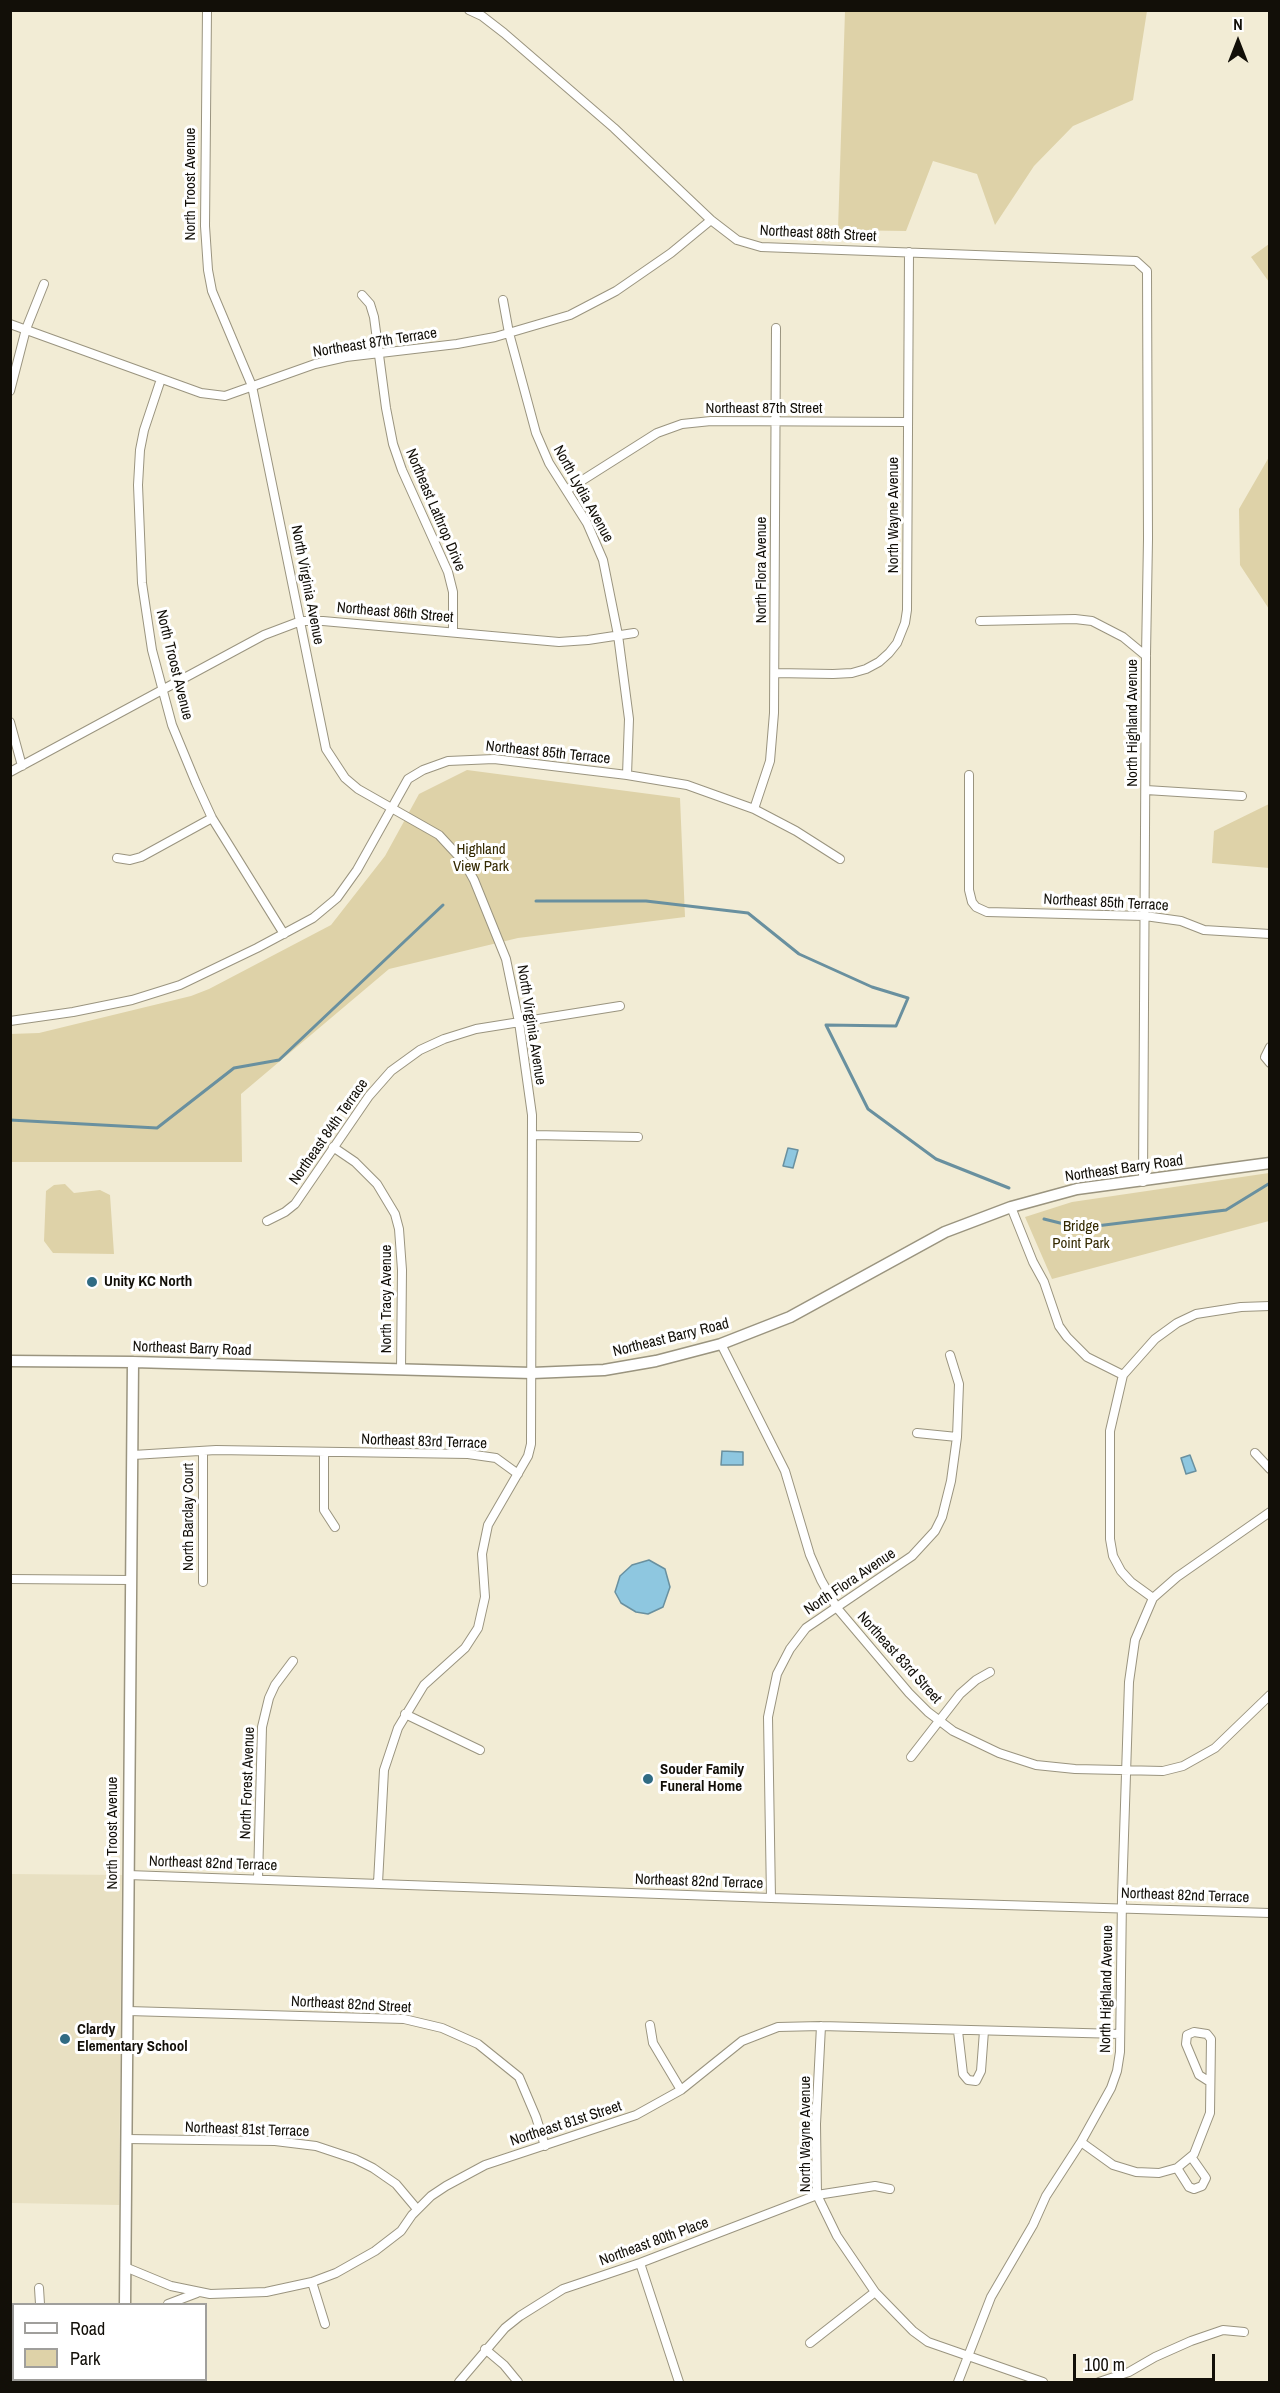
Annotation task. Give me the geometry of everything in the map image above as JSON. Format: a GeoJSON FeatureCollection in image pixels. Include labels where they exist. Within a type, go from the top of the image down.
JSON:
{"type":"FeatureCollection","features":[{"type":"Feature","properties":{"kind":"main road","name":"Northeast Barry Road"},"geometry":{"type":"LineString","coordinates":[[10,1361],[133,1362],[532,1373],[604,1370],[721,1344],[790,1317],[945,1232],[1011,1207],[1077,1189],[1143,1182],[1269,1163]]}},
{"type":"Feature","properties":{"kind":"main road","name":"North Troost Avenue"},"geometry":{"type":"LineString","coordinates":[[125,2303],[133,1362]]}},
{"type":"Feature","properties":{"kind":"street","name":"North Troost Avenue"},"geometry":{"type":"LineString","coordinates":[[207,10],[205,226],[208,270],[212,291],[252,386]]}},
{"type":"Feature","properties":{"kind":"street","name":"Northeast 88th Street"},"geometry":{"type":"LineString","coordinates":[[469,10],[483,13],[614,128],[711,220],[737,240],[761,247],[1099,259],[1137,261],[1143,266]]}},
{"type":"Feature","properties":{"kind":"street","name":"Northeast 87th Terrace"},"geometry":{"type":"LineString","coordinates":[[10,324],[201,393],[218,396],[233,394],[315,364],[378,353],[457,344],[541,325],[593,304],[616,291],[671,253],[711,220]]}},
{"type":"Feature","properties":{"kind":"street","name":"North Wayne Avenue"},"geometry":{"type":"LineString","coordinates":[[775,673],[833,674],[852,673],[866,669],[889,653],[902,634],[908,610],[909,252]]}},
{"type":"Feature","properties":{"kind":"street","name":"North Highland Avenue"},"geometry":{"type":"LineString","coordinates":[[1143,266],[1147,271],[1148,282],[1143,1182]]}},
{"type":"Feature","properties":{"kind":"street"},"geometry":{"type":"LineString","coordinates":[[10,392],[26,329],[44,284]]}},
{"type":"Feature","properties":{"kind":"street","name":"Northeast Lathrop Drive"},"geometry":{"type":"LineString","coordinates":[[362,295],[370,304],[374,317],[393,444],[402,470],[448,572],[453,592],[453,632]]}},
{"type":"Feature","properties":{"kind":"street","name":"North Lydia Avenue"},"geometry":{"type":"LineString","coordinates":[[503,300],[509,333],[536,433],[549,463],[597,542],[608,581],[629,719],[627,775]]}},
{"type":"Feature","properties":{"kind":"street","name":"North Flora Avenue"},"geometry":{"type":"LineString","coordinates":[[754,809],[770,761],[775,673],[776,328]]}},
{"type":"Feature","properties":{"kind":"street","name":"North Troost Avenue"},"geometry":{"type":"LineString","coordinates":[[161,379],[144,430],[140,450],[139,551],[145,614],[172,725],[195,783],[212,818],[284,934]]}},
{"type":"Feature","properties":{"kind":"street","name":"North Virginia Avenue"},"geometry":{"type":"LineString","coordinates":[[252,386],[326,749],[345,778],[358,789],[439,835],[464,862],[474,880],[506,959],[519,1022],[533,1136],[531,1444],[528,1456],[494,1512],[484,1539],[485,1597],[478,1628],[465,1648],[424,1685],[398,1728],[384,1770],[378,1883]]}},
{"type":"Feature","properties":{"kind":"street","name":"Northeast 87th Street"},"geometry":{"type":"LineString","coordinates":[[567,490],[657,433],[669,428],[711,421],[907,422]]}},
{"type":"Feature","properties":{"kind":"street"},"geometry":{"type":"LineString","coordinates":[[980,621],[1075,619],[1092,621],[1123,637],[1146,656]]}},
{"type":"Feature","properties":{"kind":"street","name":"Northeast 86th Street"},"geometry":{"type":"LineString","coordinates":[[10,772],[264,635],[301,621],[560,642],[634,633]]}},
{"type":"Feature","properties":{"kind":"street"},"geometry":{"type":"LineString","coordinates":[[10,722],[22,766]]}},
{"type":"Feature","properties":{"kind":"street","name":"Northeast 85th Terrace"},"geometry":{"type":"LineString","coordinates":[[10,1021],[85,1010],[132,1000],[180,985],[313,918],[337,898],[357,870],[408,779],[448,760],[494,759],[627,775],[687,785],[754,809],[796,831],[840,859]]}},
{"type":"Feature","properties":{"kind":"street","name":"Northeast 85th Terrace"},"geometry":{"type":"LineString","coordinates":[[969,775],[969,890],[976,907],[987,912],[1145,916],[1181,921],[1204,930],[1269,934]]}},
{"type":"Feature","properties":{"kind":"street"},"geometry":{"type":"LineString","coordinates":[[1146,790],[1242,796]]}},
{"type":"Feature","properties":{"kind":"street"},"geometry":{"type":"LineString","coordinates":[[117,858],[130,860],[141,857],[212,818]]}},
{"type":"Feature","properties":{"kind":"street","name":"Northeast 84th Terrace"},"geometry":{"type":"LineString","coordinates":[[267,1221],[295,1204],[369,1096],[406,1059],[431,1044],[461,1033],[620,1006]]}},
{"type":"Feature","properties":{"kind":"street"},"geometry":{"type":"LineString","coordinates":[[1269,1047],[1265,1057],[1269,1063]]}},
{"type":"Feature","properties":{"kind":"street"},"geometry":{"type":"LineString","coordinates":[[533,1136],[638,1137]]}},
{"type":"Feature","properties":{"kind":"street","name":"North Tracy Avenue"},"geometry":{"type":"LineString","coordinates":[[333,1147],[355,1162],[377,1184],[395,1214],[402,1262],[401,1370]]}},
{"type":"Feature","properties":{"kind":"street"},"geometry":{"type":"LineString","coordinates":[[1011,1207],[1033,1262],[1044,1282],[1059,1326],[1087,1357],[1123,1375]]}},
{"type":"Feature","properties":{"kind":"street"},"geometry":{"type":"LineString","coordinates":[[1152,1599],[1121,1571],[1113,1556],[1110,1539],[1110,1431],[1123,1375],[1155,1339],[1177,1323],[1196,1314],[1241,1307],[1269,1306]]}},
{"type":"Feature","properties":{"kind":"street","name":"Northeast 83rd Street"},"geometry":{"type":"LineString","coordinates":[[721,1344],[781,1462],[820,1580],[837,1608],[909,1694],[953,1731],[991,1750],[1036,1765],[1075,1769],[1163,1771],[1183,1766],[1215,1748],[1269,1695]]}},
{"type":"Feature","properties":{"kind":"street","name":"North Flora Avenue"},"geometry":{"type":"LineString","coordinates":[[771,1898],[768,1717],[782,1662],[813,1623],[912,1556],[935,1531],[942,1517],[951,1481],[957,1437],[959,1384],[950,1355]]}},
{"type":"Feature","properties":{"kind":"street"},"geometry":{"type":"LineString","coordinates":[[917,1433],[957,1437]]}},
{"type":"Feature","properties":{"kind":"street","name":"Northeast 83rd Terrace"},"geometry":{"type":"LineString","coordinates":[[133,1455],[216,1450],[476,1455],[496,1458],[518,1474]]}},
{"type":"Feature","properties":{"kind":"street","name":"North Barclay Court"},"geometry":{"type":"LineString","coordinates":[[202,1581],[203,1452]]}},
{"type":"Feature","properties":{"kind":"street"},"geometry":{"type":"LineString","coordinates":[[324,1452],[324,1510],[335,1527]]}},
{"type":"Feature","properties":{"kind":"street"},"geometry":{"type":"LineString","coordinates":[[1255,1453],[1269,1469]]}},
{"type":"Feature","properties":{"kind":"street","name":"North Highland Avenue"},"geometry":{"type":"LineString","coordinates":[[958,2382],[991,2297],[1033,2225],[1046,2196],[1081,2142],[1114,2079],[1119,2062],[1125,1770],[1130,1667],[1135,1640],[1152,1599],[1177,1577],[1269,1512]]}},
{"type":"Feature","properties":{"kind":"street"},"geometry":{"type":"LineString","coordinates":[[10,1579],[130,1580]]}},
{"type":"Feature","properties":{"kind":"street","name":"North Forest Avenue"},"geometry":{"type":"LineString","coordinates":[[258,1879],[262,1726],[275,1684],[293,1661]]}},
{"type":"Feature","properties":{"kind":"street"},"geometry":{"type":"LineString","coordinates":[[911,1757],[960,1694],[976,1680],[990,1672]]}},
{"type":"Feature","properties":{"kind":"street"},"geometry":{"type":"LineString","coordinates":[[405,1714],[480,1750]]}},
{"type":"Feature","properties":{"kind":"street","name":"Northeast 82nd Terrace"},"geometry":{"type":"LineString","coordinates":[[128,1875],[1269,1913]]}},
{"type":"Feature","properties":{"kind":"street","name":"Northeast 82nd Street"},"geometry":{"type":"LineString","coordinates":[[128,2011],[404,2019],[442,2028],[478,2044],[519,2077],[536,2117],[545,2146]]}},
{"type":"Feature","properties":{"kind":"street"},"geometry":{"type":"LineString","coordinates":[[650,2025],[653,2043],[681,2090]]}},
{"type":"Feature","properties":{"kind":"street","name":"North Wayne Avenue"},"geometry":{"type":"LineString","coordinates":[[821,2026],[816,2124],[817,2196],[833,2229],[875,2292],[907,2327],[920,2337],[928,2342],[1043,2382]]}},
{"type":"Feature","properties":{"kind":"street","name":"Northeast 81st Street"},"geometry":{"type":"LineString","coordinates":[[125,2267],[171,2286],[197,2293],[233,2295],[266,2292],[312,2282],[375,2251],[401,2231],[431,2196],[446,2186],[485,2165],[626,2119],[681,2090],[729,2050],[756,2034],[778,2027],[821,2026],[1120,2034]]}},
{"type":"Feature","properties":{"kind":"street"},"geometry":{"type":"LineString","coordinates":[[958,2031],[963,2074],[968,2080],[976,2081],[981,2071],[984,2031]]}},
{"type":"Feature","properties":{"kind":"street"},"geometry":{"type":"LineString","coordinates":[[1081,2142],[1113,2164],[1136,2172],[1159,2173],[1177,2168],[1192,2158],[1202,2139],[1210,2113],[1211,2039],[1207,2034],[1194,2032],[1186,2035],[1186,2044],[1199,2075],[1210,2082]]}},
{"type":"Feature","properties":{"kind":"street","name":"Northeast 81st Terrace"},"geometry":{"type":"LineString","coordinates":[[126,2139],[274,2141],[316,2146],[355,2159],[373,2168],[396,2184],[417,2210]]}},
{"type":"Feature","properties":{"kind":"street"},"geometry":{"type":"LineString","coordinates":[[1177,2168],[1189,2187],[1194,2189],[1202,2186],[1206,2178],[1192,2158]]}},
{"type":"Feature","properties":{"kind":"street","name":"Northeast 80th Place"},"geometry":{"type":"LineString","coordinates":[[459,2382],[485,2349],[512,2322],[551,2295],[571,2285],[640,2263],[817,2196],[875,2186],[890,2189]]}},
{"type":"Feature","properties":{"kind":"street"},"geometry":{"type":"LineString","coordinates":[[640,2263],[679,2382]]}},
{"type":"Feature","properties":{"kind":"street"},"geometry":{"type":"LineString","coordinates":[[312,2282],[325,2324]]}},
{"type":"Feature","properties":{"kind":"street"},"geometry":{"type":"LineString","coordinates":[[39,2288],[40,2303]]}},
{"type":"Feature","properties":{"kind":"street"},"geometry":{"type":"LineString","coordinates":[[810,2343],[875,2292]]}},
{"type":"Feature","properties":{"kind":"street","name":"Northeast 81st Street"},"geometry":{"type":"LineString","coordinates":[[171,2303],[197,2293]]}},
{"type":"Feature","properties":{"kind":"street"},"geometry":{"type":"LineString","coordinates":[[1099,2382],[1129,2372],[1155,2356],[1191,2341],[1223,2330],[1244,2332]]}},
{"type":"Feature","properties":{"kind":"street"},"geometry":{"type":"LineString","coordinates":[[485,2349],[504,2365],[518,2382]]}},
{"type":"Feature","properties":{"kind":"shaded area","name":"Clardy Elementary School"},"geometry":{"type":"Polygon","coordinates":[[[11,1874],[122,1875],[119,2205],[11,2203],[11,1874]]]}},
{"type":"Feature","properties":{"kind":"green space"},"geometry":{"type":"Polygon","coordinates":[[[845,10],[1147,11],[1133,100],[1073,126],[1034,166],[995,225],[977,174],[933,161],[906,231],[838,230],[845,10]]]}},
{"type":"Feature","properties":{"kind":"green space"},"geometry":{"type":"Polygon","coordinates":[[[1269,244],[1269,282],[1251,257],[1269,244]]]}},
{"type":"Feature","properties":{"kind":"green space"},"geometry":{"type":"Polygon","coordinates":[[[1269,457],[1269,609],[1240,565],[1239,509],[1269,457]]]}},
{"type":"Feature","properties":{"kind":"green space","name":"Highland View Park"},"geometry":{"type":"Polygon","coordinates":[[[467,770],[680,798],[685,917],[518,938],[389,969],[241,1094],[242,1162],[11,1162],[10,1034],[39,1033],[191,996],[209,989],[331,925],[385,856],[419,794],[467,770]]]}},
{"type":"Feature","properties":{"kind":"green space"},"geometry":{"type":"Polygon","coordinates":[[[1269,804],[1269,868],[1212,863],[1214,831],[1269,804]]]}},
{"type":"Feature","properties":{"kind":"green space","name":"Bridge Point Park"},"geometry":{"type":"Polygon","coordinates":[[[1269,1173],[1269,1221],[1052,1279],[1025,1217],[1072,1202],[1269,1173]]]}},
{"type":"Feature","properties":{"kind":"green space"},"geometry":{"type":"Polygon","coordinates":[[[65,1184],[74,1193],[100,1190],[110,1195],[114,1254],[53,1253],[44,1241],[46,1191],[54,1185],[65,1184]]]}},
{"type":"Feature","properties":{"kind":"water"},"geometry":{"type":"Polygon","coordinates":[[[788,1148],[798,1150],[793,1168],[783,1166],[788,1148]]]}},
{"type":"Feature","properties":{"kind":"water"},"geometry":{"type":"Polygon","coordinates":[[[722,1451],[743,1452],[743,1465],[721,1465],[722,1451]]]}},
{"type":"Feature","properties":{"kind":"water"},"geometry":{"type":"Polygon","coordinates":[[[1190,1455],[1196,1471],[1186,1474],[1181,1458],[1190,1455]]]}},
{"type":"Feature","properties":{"kind":"water"},"geometry":{"type":"Polygon","coordinates":[[[649,1560],[665,1569],[670,1587],[663,1607],[648,1614],[636,1612],[621,1603],[615,1592],[620,1576],[632,1565],[649,1560]]]}},
{"type":"Feature","properties":{"kind":"waterway"},"geometry":{"type":"LineString","coordinates":[[536,901],[646,901],[748,913],[799,954],[872,987],[908,998],[896,1026],[826,1025],[868,1109],[936,1159],[1009,1188]]}},
{"type":"Feature","properties":{"kind":"waterway"},"geometry":{"type":"LineString","coordinates":[[10,1120],[157,1128],[234,1068],[279,1060],[443,905]]}},
{"type":"Feature","properties":{"kind":"waterway"},"geometry":{"type":"LineString","coordinates":[[1044,1219],[1080,1228],[1226,1210],[1270,1183]]}},
{"type":"Feature","properties":{"kind":"place","name":"Unity KC North"},"geometry":{"type":"Point","coordinates":[92,1282]}},
{"type":"Feature","properties":{"kind":"place","name":"Souder Family Funeral Home"},"geometry":{"type":"Point","coordinates":[648,1779]}},
{"type":"Feature","properties":{"kind":"place","name":"Clardy Elementary School"},"geometry":{"type":"Point","coordinates":[65,2039]}}]}
